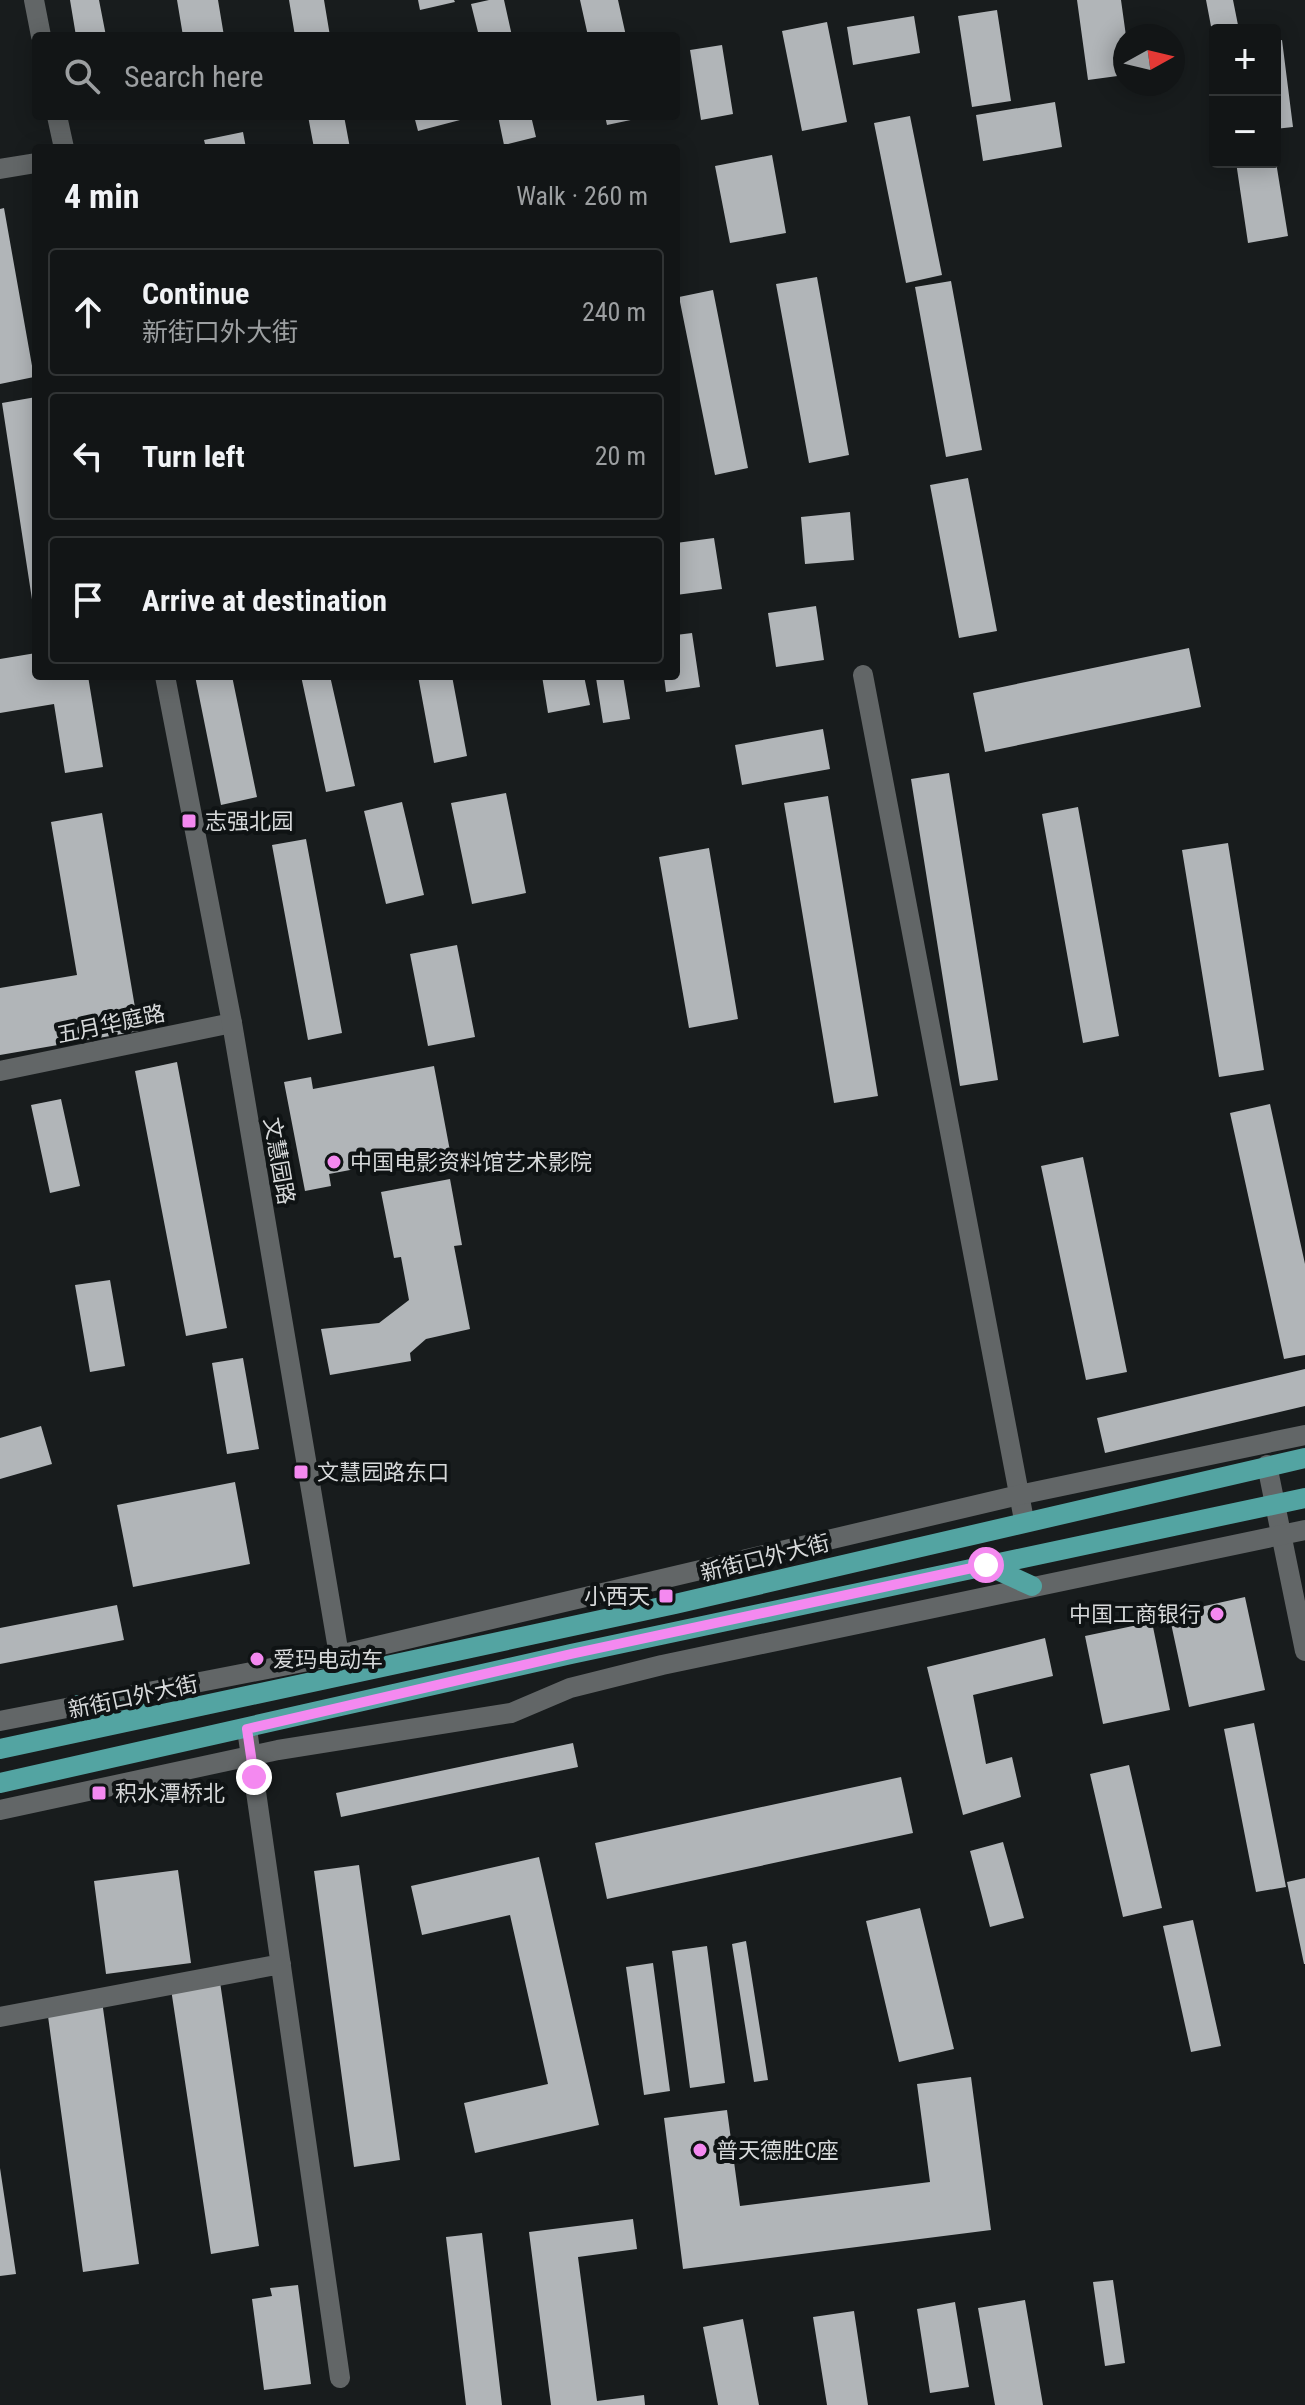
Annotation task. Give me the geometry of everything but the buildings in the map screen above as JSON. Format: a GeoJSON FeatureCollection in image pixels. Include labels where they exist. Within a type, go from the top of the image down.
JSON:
{"type":"FeatureCollection","features":[{"type":"Feature","properties":{"kind":"main road","name":"新街口外大街"},"geometry":{"type":"LineString","coordinates":[[0,1749],[163,1717],[675,1604],[1024,1520],[1305,1458]]}},
{"type":"Feature","properties":{"kind":"main road"},"geometry":{"type":"LineString","coordinates":[[0,1783],[571,1654],[1305,1498]]}},
{"type":"Feature","properties":{"kind":"main road"},"geometry":{"type":"LineString","coordinates":[[986,1565],[1032,1586]]}},
{"type":"Feature","properties":{"kind":"main road"},"geometry":{"type":"LineString","coordinates":[[78,1705],[163,1717]]}},
{"type":"Feature","properties":{"kind":"street"},"geometry":{"type":"LineString","coordinates":[[34,0],[40,32]]}},
{"type":"Feature","properties":{"kind":"street"},"geometry":{"type":"LineString","coordinates":[[58,120],[63,144]]}},
{"type":"Feature","properties":{"kind":"street"},"geometry":{"type":"LineString","coordinates":[[0,169],[32,164]]}},
{"type":"Feature","properties":{"kind":"street"},"geometry":{"type":"LineString","coordinates":[[863,675],[1024,1520]]}},
{"type":"Feature","properties":{"kind":"street","name":"文慧园路"},"geometry":{"type":"LineString","coordinates":[[166,680],[232,1023],[339,1655]]}},
{"type":"Feature","properties":{"kind":"street","name":"五月华庭路"},"geometry":{"type":"LineString","coordinates":[[0,1071],[232,1023]]}},
{"type":"Feature","properties":{"kind":"street","name":"新街口外大街"},"geometry":{"type":"LineString","coordinates":[[0,1721],[339,1655],[1019,1495],[1305,1435]]}},
{"type":"Feature","properties":{"kind":"street"},"geometry":{"type":"LineString","coordinates":[[1267,1465],[1305,1651]]}},
{"type":"Feature","properties":{"kind":"street"},"geometry":{"type":"LineString","coordinates":[[0,1810],[251,1756],[511,1713],[570,1688],[662,1665],[1305,1530]]}},
{"type":"Feature","properties":{"kind":"street"},"geometry":{"type":"LineString","coordinates":[[247,1729],[340,2378]]}},
{"type":"Feature","properties":{"kind":"street"},"geometry":{"type":"LineString","coordinates":[[0,2017],[281,1964]]}},
{"type":"Feature","properties":{"kind":"place","name":"志强北园"},"geometry":{"type":"Point","coordinates":[189,821]}},
{"type":"Feature","properties":{"kind":"place","name":"中国电影资料馆艺术影院"},"geometry":{"type":"Point","coordinates":[334,1162]}},
{"type":"Feature","properties":{"kind":"place","name":"文慧园路东口"},"geometry":{"type":"Point","coordinates":[301,1472]}},
{"type":"Feature","properties":{"kind":"place","name":"小西天"},"geometry":{"type":"Point","coordinates":[666,1596]}},
{"type":"Feature","properties":{"kind":"place","name":"中国工商银行"},"geometry":{"type":"Point","coordinates":[1217,1614]}},
{"type":"Feature","properties":{"kind":"place","name":"爱玛电动车"},"geometry":{"type":"Point","coordinates":[257,1659]}},
{"type":"Feature","properties":{"kind":"place","name":"积水潭桥北"},"geometry":{"type":"Point","coordinates":[99,1793]}},
{"type":"Feature","properties":{"kind":"place","name":"普天德胜C座"},"geometry":{"type":"Point","coordinates":[700,2150]}},
{"type":"Feature","properties":{"kind":"route"},"geometry":{"type":"LineString","coordinates":[[254,1777],[247,1729],[571,1654],[986,1565]]}}]}
